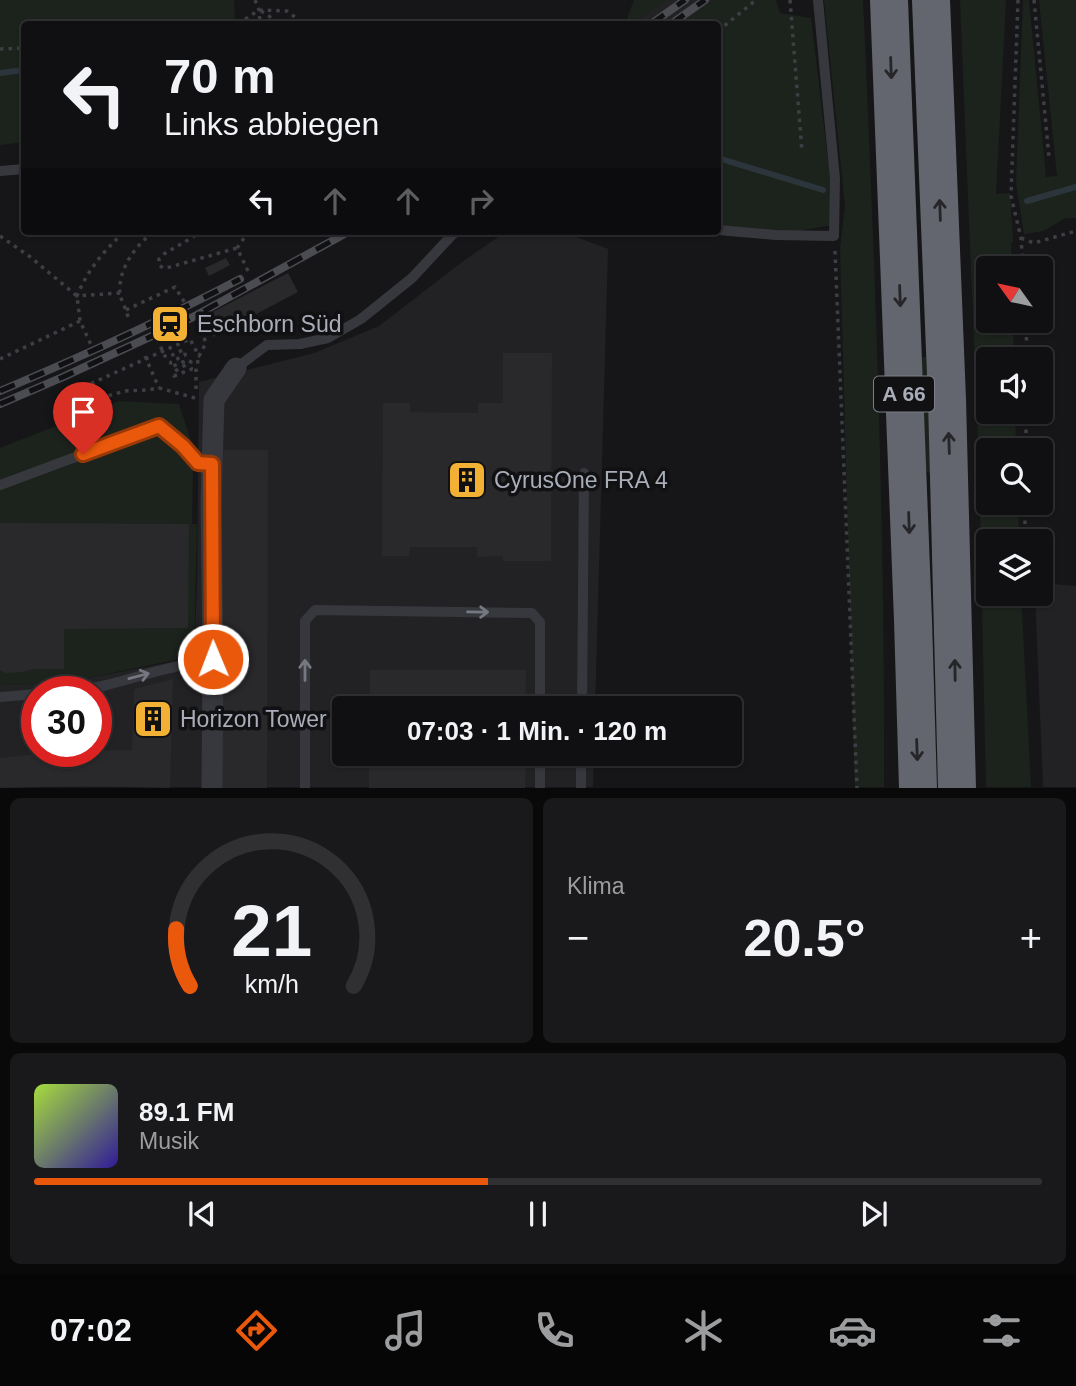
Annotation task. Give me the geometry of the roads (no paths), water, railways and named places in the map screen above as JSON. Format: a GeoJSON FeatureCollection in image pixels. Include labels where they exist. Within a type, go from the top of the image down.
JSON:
{"type":"FeatureCollection","features":[{"type":"Feature","properties":{"kind":"highway","name":"A 66"},"geometry":{"type":"LineString","coordinates":[[889,0],[918,788]]}},
{"type":"Feature","properties":{"kind":"highway","name":"A 66"},"geometry":{"type":"LineString","coordinates":[[931,0],[947,400],[957,788]]}},
{"type":"Feature","properties":{"kind":"street"},"geometry":{"type":"LineString","coordinates":[[212,788],[212,464],[205,399],[236,368]]}},
{"type":"Feature","properties":{"kind":"lane"},"geometry":{"type":"LineString","coordinates":[[721,230],[834,236],[835,179],[818,0]]}},
{"type":"Feature","properties":{"kind":"lane"},"geometry":{"type":"LineString","coordinates":[[0,171],[21,169]]}},
{"type":"Feature","properties":{"kind":"lane"},"geometry":{"type":"LineString","coordinates":[[236,368],[267,345],[300,344],[328,338],[361,319],[412,278],[452,235]]}},
{"type":"Feature","properties":{"kind":"lane"},"geometry":{"type":"LineString","coordinates":[[0,485],[159,426],[198,463],[212,464]]}},
{"type":"Feature","properties":{"kind":"lane"},"geometry":{"type":"LineString","coordinates":[[582,696],[584,473]]}},
{"type":"Feature","properties":{"kind":"lane"},"geometry":{"type":"LineString","coordinates":[[305,788],[305,621],[315,610],[532,613],[540,622],[540,696]]}},
{"type":"Feature","properties":{"kind":"lane"},"geometry":{"type":"LineString","coordinates":[[112,684],[175,666],[213,659]]}},
{"type":"Feature","properties":{"kind":"lane"},"geometry":{"type":"LineString","coordinates":[[0,697],[21,695]]}},
{"type":"Feature","properties":{"kind":"lane"},"geometry":{"type":"LineString","coordinates":[[540,766],[540,788]]}},
{"type":"Feature","properties":{"kind":"lane"},"geometry":{"type":"LineString","coordinates":[[581,766],[581,788]]}},
{"type":"Feature","properties":{"kind":"waterway"},"geometry":{"type":"LineString","coordinates":[[0,73],[21,70]]}},
{"type":"Feature","properties":{"kind":"waterway"},"geometry":{"type":"LineString","coordinates":[[721,159],[823,190]]}},
{"type":"Feature","properties":{"kind":"waterway"},"geometry":{"type":"LineString","coordinates":[[1027,201],[1076,187]]}},
{"type":"Feature","properties":{"kind":"railway"},"geometry":{"type":"LineString","coordinates":[[655,21],[685,0]]}},
{"type":"Feature","properties":{"kind":"railway"},"geometry":{"type":"LineString","coordinates":[[675,21],[705,0]]}},
{"type":"Feature","properties":{"kind":"railway"},"geometry":{"type":"LineString","coordinates":[[0,404],[193,317],[343,235]]}},
{"type":"Feature","properties":{"kind":"railway"},"geometry":{"type":"LineString","coordinates":[[0,391],[121,338],[240,279]]}},
{"type":"Feature","properties":{"kind":"place","name":"Eschborn Süd"},"geometry":{"type":"Point","coordinates":[170,324]}},
{"type":"Feature","properties":{"kind":"place","name":"CyrusOne FRA 4"},"geometry":{"type":"Point","coordinates":[467,480]}},
{"type":"Feature","properties":{"kind":"place","name":"Horizon Tower"},"geometry":{"type":"Point","coordinates":[153,719]}}]}
